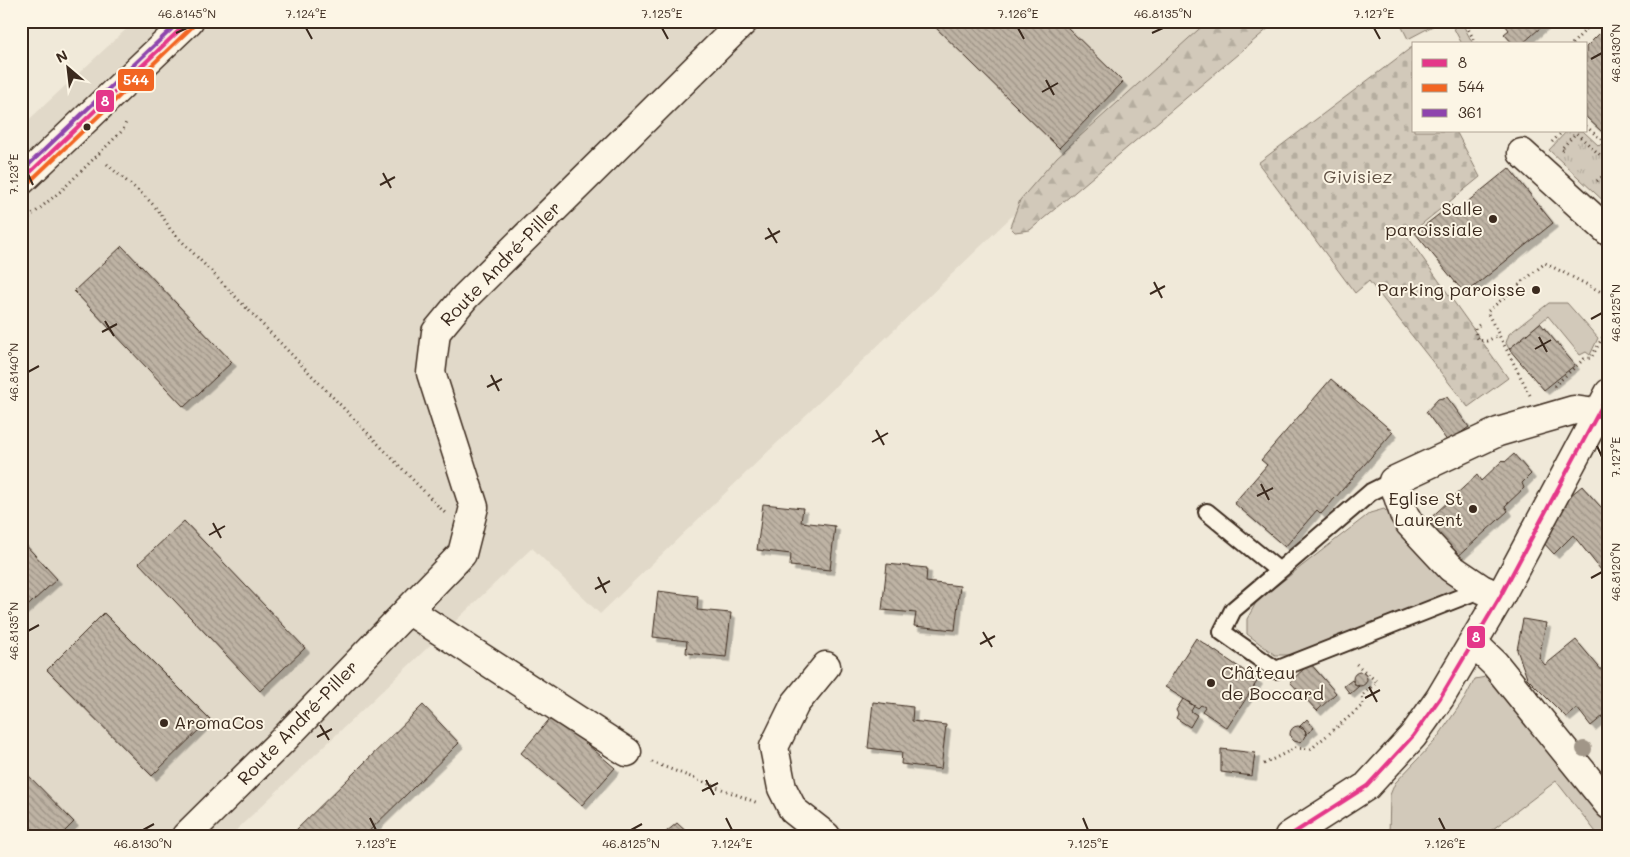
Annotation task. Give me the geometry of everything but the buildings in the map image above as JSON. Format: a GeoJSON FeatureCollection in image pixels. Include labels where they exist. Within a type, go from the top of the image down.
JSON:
{"type":"FeatureCollection","features":[{"type":"Feature","properties":{"kind":"street"},"geometry":{"type":"LineString","coordinates":[[21,181],[189,21]]}},
{"type":"Feature","properties":{"kind":"street","name":"Route André-Piller"},"geometry":{"type":"LineString","coordinates":[[186,836],[462,554],[474,507],[431,373],[436,332],[464,297],[744,21]]}},
{"type":"Feature","properties":{"kind":"street"},"geometry":{"type":"LineString","coordinates":[[1522,153],[1609,232]]}},
{"type":"Feature","properties":{"kind":"street"},"geometry":{"type":"LineString","coordinates":[[1491,593],[1451,568],[1410,524],[1404,514],[1393,481],[1539,412],[1574,410],[1602,403]]}},
{"type":"Feature","properties":{"kind":"street"},"geometry":{"type":"LineString","coordinates":[[1289,836],[1367,786],[1413,736],[1473,643],[1491,593],[1602,403]]}},
{"type":"Feature","properties":{"kind":"street"},"geometry":{"type":"LineString","coordinates":[[408,610],[627,752]]}},
{"type":"Feature","properties":{"kind":"street"},"geometry":{"type":"LineString","coordinates":[[1473,643],[1495,664],[1609,805]]}},
{"type":"Feature","properties":{"kind":"street"},"geometry":{"type":"LineString","coordinates":[[826,666],[795,704],[774,748],[782,788],[793,810],[826,836]]}},
{"type":"Feature","properties":{"kind":"lane"},"geometry":{"type":"LineString","coordinates":[[1393,481],[1371,492],[1233,610],[1222,632],[1276,670],[1491,593]]}},
{"type":"Feature","properties":{"kind":"lane"},"geometry":{"type":"LineString","coordinates":[[1207,512],[1279,571]]}},
{"type":"Feature","properties":{"kind":"path"},"geometry":{"type":"LineString","coordinates":[[1464,21],[1475,42]]}},
{"type":"Feature","properties":{"kind":"path"},"geometry":{"type":"LineString","coordinates":[[1574,42],[1594,21]]}},
{"type":"Feature","properties":{"kind":"path"},"geometry":{"type":"LineString","coordinates":[[1588,128],[1609,147]]}},
{"type":"Feature","properties":{"kind":"path"},"geometry":{"type":"LineString","coordinates":[[1567,154],[1561,148],[1576,133],[1609,163]]}},
{"type":"Feature","properties":{"kind":"path"},"geometry":{"type":"LineString","coordinates":[[21,224],[62,190],[105,147]]}},
{"type":"Feature","properties":{"kind":"path"},"geometry":{"type":"LineString","coordinates":[[107,164],[127,183],[149,199],[163,215],[170,229],[449,517]]}},
{"type":"Feature","properties":{"kind":"path"},"geometry":{"type":"LineString","coordinates":[[1592,177],[1598,182],[1609,171]]}},
{"type":"Feature","properties":{"kind":"path"},"geometry":{"type":"LineString","coordinates":[[1609,296],[1545,263],[1487,312],[1539,412],[1584,359],[1591,358],[1609,326]]}},
{"type":"Feature","properties":{"kind":"path"},"geometry":{"type":"LineString","coordinates":[[1478,325],[1475,328],[1479,340],[1487,341],[1499,335]]}},
{"type":"Feature","properties":{"kind":"path"},"geometry":{"type":"LineString","coordinates":[[1264,764],[1295,748],[1311,749],[1363,704],[1362,696],[1377,682],[1336,647]]}},
{"type":"Feature","properties":{"kind":"path"},"geometry":{"type":"LineString","coordinates":[[627,752],[760,804],[793,810]]}},
{"type":"Feature","properties":{"kind":"shaded area"},"geometry":{"type":"Polygon","coordinates":[[[135,21],[1214,21],[600,614],[532,548],[230,836],[21,836],[21,127],[135,21]]]}},
{"type":"Feature","properties":{"kind":"green space"},"geometry":{"type":"Polygon","coordinates":[[[1208,21],[1277,21],[1030,230],[1015,232],[1010,227],[1020,200],[1057,157],[1208,21]]]}},
{"type":"Feature","properties":{"kind":"green space"},"geometry":{"type":"Polygon","coordinates":[[[1399,21],[1442,21],[1408,39],[1399,21]]]}},
{"type":"Feature","properties":{"kind":"green space"},"geometry":{"type":"Polygon","coordinates":[[[1450,21],[1461,21],[1472,42],[1461,42],[1450,21]]]}},
{"type":"Feature","properties":{"kind":"green space","name":"Givisiez"},"geometry":{"type":"Polygon","coordinates":[[[1412,47],[1412,132],[1457,132],[1480,177],[1407,236],[1508,378],[1468,407],[1369,281],[1355,293],[1258,163],[1412,47]]]}},
{"type":"Feature","properties":{"kind":"green space"},"geometry":{"type":"Polygon","coordinates":[[[1566,132],[1584,132],[1599,146],[1609,137],[1609,206],[1549,150],[1566,132]]]}},
{"type":"Feature","properties":{"kind":"green space"},"geometry":{"type":"Polygon","coordinates":[[[1549,303],[1567,303],[1598,338],[1590,355],[1586,352],[1580,355],[1548,316],[1509,349],[1506,343],[1509,334],[1549,303]]]}},
{"type":"Feature","properties":{"kind":"green space"},"geometry":{"type":"Polygon","coordinates":[[[1384,509],[1456,581],[1456,590],[1298,655],[1275,655],[1247,634],[1247,619],[1257,601],[1370,513],[1384,509]]]}},
{"type":"Feature","properties":{"kind":"green space"},"geometry":{"type":"Polygon","coordinates":[[[1486,677],[1498,682],[1609,819],[1609,836],[1599,836],[1556,781],[1484,836],[1389,836],[1390,795],[1395,783],[1435,741],[1465,698],[1475,679],[1486,677]]]}},
{"type":"Feature","properties":{"kind":"transit line","name":"361"},"geometry":{"type":"LineString","coordinates":[[21,172],[180,21]]}},
{"type":"Feature","properties":{"kind":"transit line","name":"8"},"geometry":{"type":"LineString","coordinates":[[21,181],[189,21]]}},
{"type":"Feature","properties":{"kind":"transit line","name":"544"},"geometry":{"type":"LineString","coordinates":[[25,186],[193,26]]}},
{"type":"Feature","properties":{"kind":"transit line","name":"8"},"geometry":{"type":"LineString","coordinates":[[1289,836],[1367,786],[1413,736],[1440,698],[1500,597],[1609,393]]}},
{"type":"Feature","properties":{"kind":"place","name":"Salle paroissiale"},"geometry":{"type":"Point","coordinates":[1493,219]}},
{"type":"Feature","properties":{"kind":"place","name":"Parking paroisse"},"geometry":{"type":"Point","coordinates":[1536,290]}},
{"type":"Feature","properties":{"kind":"place","name":"Eglise St Laurent"},"geometry":{"type":"Point","coordinates":[1473,509]}},
{"type":"Feature","properties":{"kind":"place","name":"Château de Boccard"},"geometry":{"type":"Point","coordinates":[1211,683]}},
{"type":"Feature","properties":{"kind":"place","name":"AromaCos"},"geometry":{"type":"Point","coordinates":[164,723]}}]}
